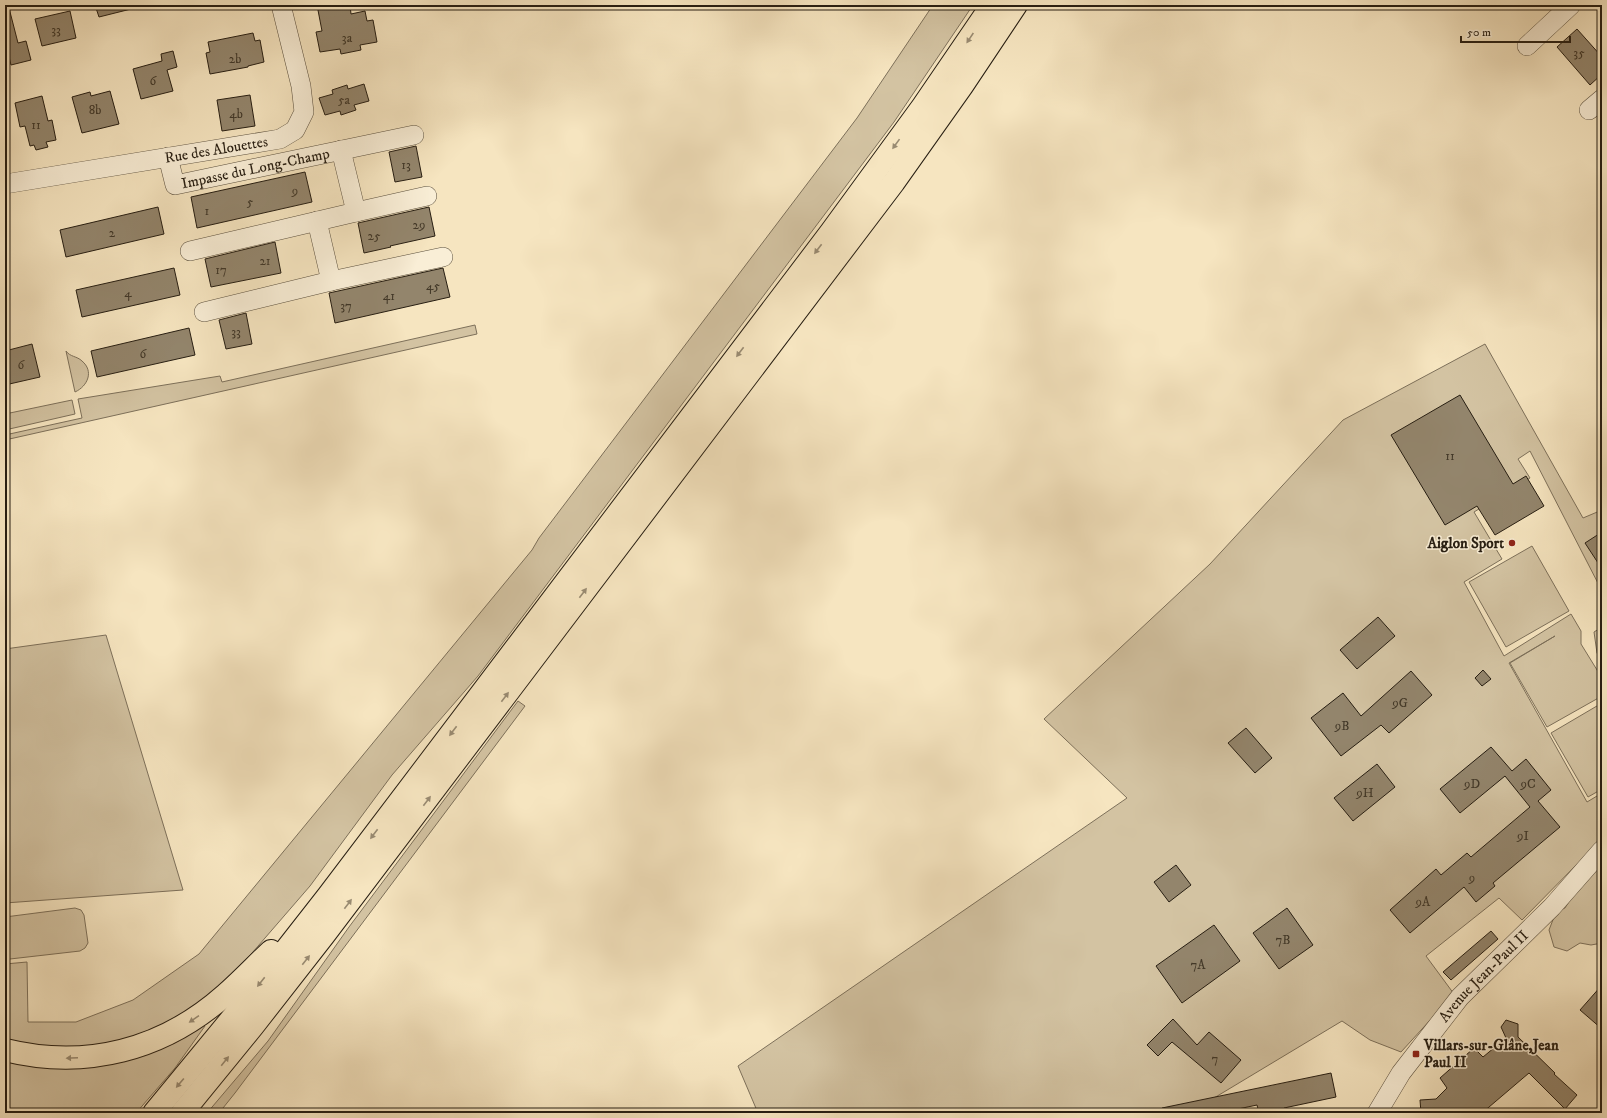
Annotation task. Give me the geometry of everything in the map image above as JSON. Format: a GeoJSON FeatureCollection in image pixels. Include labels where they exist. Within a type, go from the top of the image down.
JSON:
{"type":"FeatureCollection","features":[{"type":"Feature","properties":{"kind":"highway"},"geometry":{"type":"LineString","coordinates":[[154,1113],[233,1018],[328,896],[859,194],[941,80],[992,5]]}},
{"type":"Feature","properties":{"kind":"highway"},"geometry":{"type":"LineString","coordinates":[[182,1113],[329,930],[847,246],[949,105],[1016,5]]}},
{"type":"Feature","properties":{"kind":"highway"},"geometry":{"type":"LineString","coordinates":[[5,1050],[40,1056],[65,1058],[92,1057],[134,1048],[165,1036],[198,1016],[225,995],[328,896]]}},
{"type":"Feature","properties":{"kind":"street","name":"Rue des Alouettes"},"geometry":{"type":"LineString","coordinates":[[6,184],[280,139],[295,130],[304,112],[301,86],[281,5]]}},
{"type":"Feature","properties":{"kind":"street"},"geometry":{"type":"LineString","coordinates":[[1527,46],[1571,5]]}},
{"type":"Feature","properties":{"kind":"street","name":"Impasse du Long-Champ"},"geometry":{"type":"LineString","coordinates":[[168,157],[175,185],[414,135]]}},
{"type":"Feature","properties":{"kind":"street","name":"Impasse du Long-Champ"},"geometry":{"type":"LineString","coordinates":[[341,150],[356,212]]}},
{"type":"Feature","properties":{"kind":"street"},"geometry":{"type":"LineString","coordinates":[[190,251],[427,196]]}},
{"type":"Feature","properties":{"kind":"street"},"geometry":{"type":"LineString","coordinates":[[317,221],[331,281]]}},
{"type":"Feature","properties":{"kind":"street"},"geometry":{"type":"LineString","coordinates":[[204,312],[331,281],[443,257]]}},
{"type":"Feature","properties":{"kind":"street","name":"Avenue Jean-Paul II"},"geometry":{"type":"LineString","coordinates":[[1377,1113],[1401,1073],[1460,997],[1552,907],[1602,850]]}},
{"type":"Feature","properties":{"kind":"shaded area"},"geometry":{"type":"Polygon","coordinates":[[[933,5],[973,5],[894,122],[478,676],[392,775],[310,886],[233,975],[187,1015],[140,1038],[93,1048],[39,1049],[5,1042],[5,964],[27,962],[28,1022],[76,1022],[133,1000],[199,954],[532,550],[539,538],[857,118],[933,5]]]}},
{"type":"Feature","properties":{"kind":"shaded area"},"geometry":{"type":"Polygon","coordinates":[[[475,325],[477,334],[5,440],[5,435],[82,418],[78,399],[220,376],[222,382],[475,325]]]}},
{"type":"Feature","properties":{"kind":"shaded area"},"geometry":{"type":"Polygon","coordinates":[[[1485,344],[1583,518],[1602,510],[1602,591],[1530,451],[1518,459],[1530,478],[1474,512],[1502,559],[1464,582],[1504,656],[1571,614],[1581,631],[1581,644],[1602,678],[1602,696],[1547,727],[1510,663],[1555,636],[1509,663],[1587,802],[1602,793],[1602,836],[1586,855],[1522,920],[1499,898],[1426,956],[1454,994],[1401,1052],[1370,1040],[1342,1021],[1189,1113],[758,1113],[738,1066],[1127,798],[1044,719],[1210,564],[1343,420],[1485,344]]]}},
{"type":"Feature","properties":{"kind":"shaded area"},"geometry":{"type":"Polygon","coordinates":[[[66,351],[82,361],[88,369],[88,378],[86,382],[75,392],[66,351]]]}},
{"type":"Feature","properties":{"kind":"shaded area"},"geometry":{"type":"Polygon","coordinates":[[[72,400],[75,414],[5,430],[5,414],[72,400]]]}},
{"type":"Feature","properties":{"kind":"shaded area"},"geometry":{"type":"Polygon","coordinates":[[[1532,546],[1569,611],[1506,647],[1469,582],[1532,546]]]}},
{"type":"Feature","properties":{"kind":"shaded area"},"geometry":{"type":"Polygon","coordinates":[[[1602,627],[1602,661],[1597,653],[1594,632],[1602,627]]]}},
{"type":"Feature","properties":{"kind":"shaded area"},"geometry":{"type":"Polygon","coordinates":[[[106,635],[183,890],[5,903],[5,649],[106,635]]]}},
{"type":"Feature","properties":{"kind":"shaded area"},"geometry":{"type":"Polygon","coordinates":[[[518,701],[525,706],[235,1093],[219,1113],[207,1113],[268,1041],[349,927],[518,701]]]}},
{"type":"Feature","properties":{"kind":"shaded area"},"geometry":{"type":"Polygon","coordinates":[[[1602,703],[1602,789],[1588,797],[1551,733],[1602,703]]]}},
{"type":"Feature","properties":{"kind":"shaded area"},"geometry":{"type":"Polygon","coordinates":[[[1602,863],[1602,943],[1591,945],[1580,943],[1567,951],[1554,947],[1549,930],[1556,912],[1565,908],[1574,894],[1602,863]]]}},
{"type":"Feature","properties":{"kind":"shaded area"},"geometry":{"type":"Polygon","coordinates":[[[75,908],[81,910],[84,915],[88,943],[85,948],[80,951],[10,959],[5,957],[5,917],[75,908]]]}},
{"type":"Feature","properties":{"kind":"shaded area"},"geometry":{"type":"Polygon","coordinates":[[[202,1023],[205,1026],[175,1068],[136,1113],[5,1113],[5,1058],[29,1063],[202,1023]]]}},
{"type":"Feature","properties":{"kind":"building"},"geometry":{"type":"Polygon","coordinates":[[[95,5],[130,5],[131,9],[99,17],[95,5]]]}},
{"type":"Feature","properties":{"kind":"building"},"geometry":{"type":"Polygon","coordinates":[[[317,5],[350,5],[351,14],[365,11],[367,21],[373,20],[377,42],[360,45],[361,50],[341,54],[340,49],[320,52],[316,32],[322,31],[317,5]]]}},
{"type":"Feature","properties":{"kind":"building"},"geometry":{"type":"Polygon","coordinates":[[[9,8],[18,43],[26,41],[31,60],[11,65],[5,41],[5,9],[9,8]]]}},
{"type":"Feature","properties":{"kind":"building"},"geometry":{"type":"Polygon","coordinates":[[[70,11],[76,38],[42,46],[35,19],[70,11]]]}},
{"type":"Feature","properties":{"kind":"building"},"geometry":{"type":"Polygon","coordinates":[[[1577,29],[1602,57],[1602,74],[1590,85],[1557,47],[1577,29]]]}},
{"type":"Feature","properties":{"kind":"building"},"geometry":{"type":"Polygon","coordinates":[[[253,33],[255,41],[260,40],[264,62],[248,67],[210,74],[206,53],[210,52],[208,42],[253,33]]]}},
{"type":"Feature","properties":{"kind":"building"},"geometry":{"type":"Polygon","coordinates":[[[173,51],[177,67],[167,70],[173,91],[141,99],[133,69],[162,61],[161,54],[173,51]]]}},
{"type":"Feature","properties":{"kind":"building"},"geometry":{"type":"Polygon","coordinates":[[[364,84],[369,101],[354,105],[356,110],[341,115],[340,111],[325,115],[319,98],[333,94],[332,90],[347,85],[348,89],[364,84]]]}},
{"type":"Feature","properties":{"kind":"building"},"geometry":{"type":"Polygon","coordinates":[[[110,91],[119,124],[82,133],[72,97],[90,92],[91,96],[110,91]]]}},
{"type":"Feature","properties":{"kind":"building"},"geometry":{"type":"Polygon","coordinates":[[[250,95],[255,126],[222,131],[217,100],[250,95]]]}},
{"type":"Feature","properties":{"kind":"building"},"geometry":{"type":"Polygon","coordinates":[[[42,96],[48,121],[52,120],[56,140],[46,142],[48,147],[36,150],[34,145],[30,146],[25,126],[20,127],[15,103],[42,96]]]}},
{"type":"Feature","properties":{"kind":"building"},"geometry":{"type":"Polygon","coordinates":[[[416,146],[422,177],[395,182],[389,152],[416,146]]]}},
{"type":"Feature","properties":{"kind":"building"},"geometry":{"type":"Polygon","coordinates":[[[305,172],[312,202],[197,228],[191,197],[305,172]]]}},
{"type":"Feature","properties":{"kind":"building"},"geometry":{"type":"Polygon","coordinates":[[[158,207],[164,234],[66,257],[60,230],[158,207]]]}},
{"type":"Feature","properties":{"kind":"building"},"geometry":{"type":"Polygon","coordinates":[[[429,207],[435,236],[364,253],[358,223],[429,207]]]}},
{"type":"Feature","properties":{"kind":"building"},"geometry":{"type":"Polygon","coordinates":[[[275,242],[281,273],[211,287],[205,259],[275,242]]]}},
{"type":"Feature","properties":{"kind":"building"},"geometry":{"type":"Polygon","coordinates":[[[174,268],[180,295],[82,317],[76,290],[174,268]]]}},
{"type":"Feature","properties":{"kind":"building"},"geometry":{"type":"Polygon","coordinates":[[[443,268],[450,297],[335,323],[329,293],[443,268]]]}},
{"type":"Feature","properties":{"kind":"building"},"geometry":{"type":"Polygon","coordinates":[[[246,313],[252,344],[226,349],[219,320],[246,313]]]}},
{"type":"Feature","properties":{"kind":"building"},"geometry":{"type":"Polygon","coordinates":[[[189,328],[195,355],[97,377],[91,351],[189,328]]]}},
{"type":"Feature","properties":{"kind":"building"},"geometry":{"type":"Polygon","coordinates":[[[32,344],[40,377],[5,385],[5,351],[32,344]]]}},
{"type":"Feature","properties":{"kind":"building"},"geometry":{"type":"Polygon","coordinates":[[[1460,395],[1513,484],[1526,476],[1544,506],[1495,535],[1477,506],[1445,525],[1391,435],[1460,395]]]}},
{"type":"Feature","properties":{"kind":"building"},"geometry":{"type":"Polygon","coordinates":[[[1602,532],[1602,569],[1585,543],[1602,532]]]}},
{"type":"Feature","properties":{"kind":"building"},"geometry":{"type":"Polygon","coordinates":[[[1378,617],[1395,636],[1357,669],[1340,650],[1378,617]]]}},
{"type":"Feature","properties":{"kind":"building"},"geometry":{"type":"Polygon","coordinates":[[[1483,670],[1491,679],[1482,686],[1475,678],[1483,670]]]}},
{"type":"Feature","properties":{"kind":"building"},"geometry":{"type":"Polygon","coordinates":[[[1411,671],[1432,695],[1389,733],[1381,725],[1341,756],[1311,718],[1343,693],[1361,716],[1411,671]]]}},
{"type":"Feature","properties":{"kind":"building"},"geometry":{"type":"Polygon","coordinates":[[[1246,728],[1272,758],[1255,773],[1228,743],[1246,728]]]}},
{"type":"Feature","properties":{"kind":"building"},"geometry":{"type":"Polygon","coordinates":[[[1491,747],[1512,771],[1526,759],[1551,790],[1538,801],[1560,827],[1493,883],[1495,886],[1476,902],[1464,887],[1410,933],[1390,910],[1436,869],[1441,875],[1467,853],[1471,857],[1530,807],[1505,776],[1460,813],[1440,789],[1491,747]]]}},
{"type":"Feature","properties":{"kind":"building"},"geometry":{"type":"Polygon","coordinates":[[[1377,764],[1395,787],[1353,821],[1334,798],[1377,764]]]}},
{"type":"Feature","properties":{"kind":"building"},"geometry":{"type":"Polygon","coordinates":[[[1176,865],[1191,885],[1169,902],[1154,882],[1176,865]]]}},
{"type":"Feature","properties":{"kind":"building"},"geometry":{"type":"Polygon","coordinates":[[[1287,908],[1313,945],[1279,969],[1253,933],[1287,908]]]}},
{"type":"Feature","properties":{"kind":"building"},"geometry":{"type":"Polygon","coordinates":[[[1214,925],[1240,961],[1182,1003],[1156,966],[1214,925]]]}},
{"type":"Feature","properties":{"kind":"building"},"geometry":{"type":"Polygon","coordinates":[[[1491,931],[1498,939],[1451,980],[1443,972],[1491,931]]]}},
{"type":"Feature","properties":{"kind":"building"},"geometry":{"type":"Polygon","coordinates":[[[1602,985],[1602,1029],[1580,1010],[1602,985]]]}},
{"type":"Feature","properties":{"kind":"building"},"geometry":{"type":"Polygon","coordinates":[[[1173,1019],[1197,1045],[1209,1032],[1241,1060],[1221,1083],[1172,1042],[1158,1056],[1147,1045],[1173,1019]]]}},
{"type":"Feature","properties":{"kind":"building"},"geometry":{"type":"Polygon","coordinates":[[[1506,1020],[1518,1024],[1518,1037],[1577,1095],[1565,1109],[1529,1073],[1482,1113],[1421,1113],[1420,1100],[1436,1099],[1447,1088],[1440,1078],[1474,1048],[1483,1057],[1506,1038],[1501,1027],[1506,1020]]]}},
{"type":"Feature","properties":{"kind":"building"},"geometry":{"type":"Polygon","coordinates":[[[1331,1073],[1336,1097],[1284,1108],[1285,1113],[1259,1113],[1257,1105],[1219,1113],[1163,1113],[1162,1108],[1331,1073]]]}},
{"type":"Feature","properties":{"kind":"place","name":"Aiglon Sport"},"geometry":{"type":"Point","coordinates":[1512,543]}},
{"type":"Feature","properties":{"kind":"place","name":"Villars-sur-Glâne,Jean Paul II"},"geometry":{"type":"Point","coordinates":[1416,1054]}}]}
